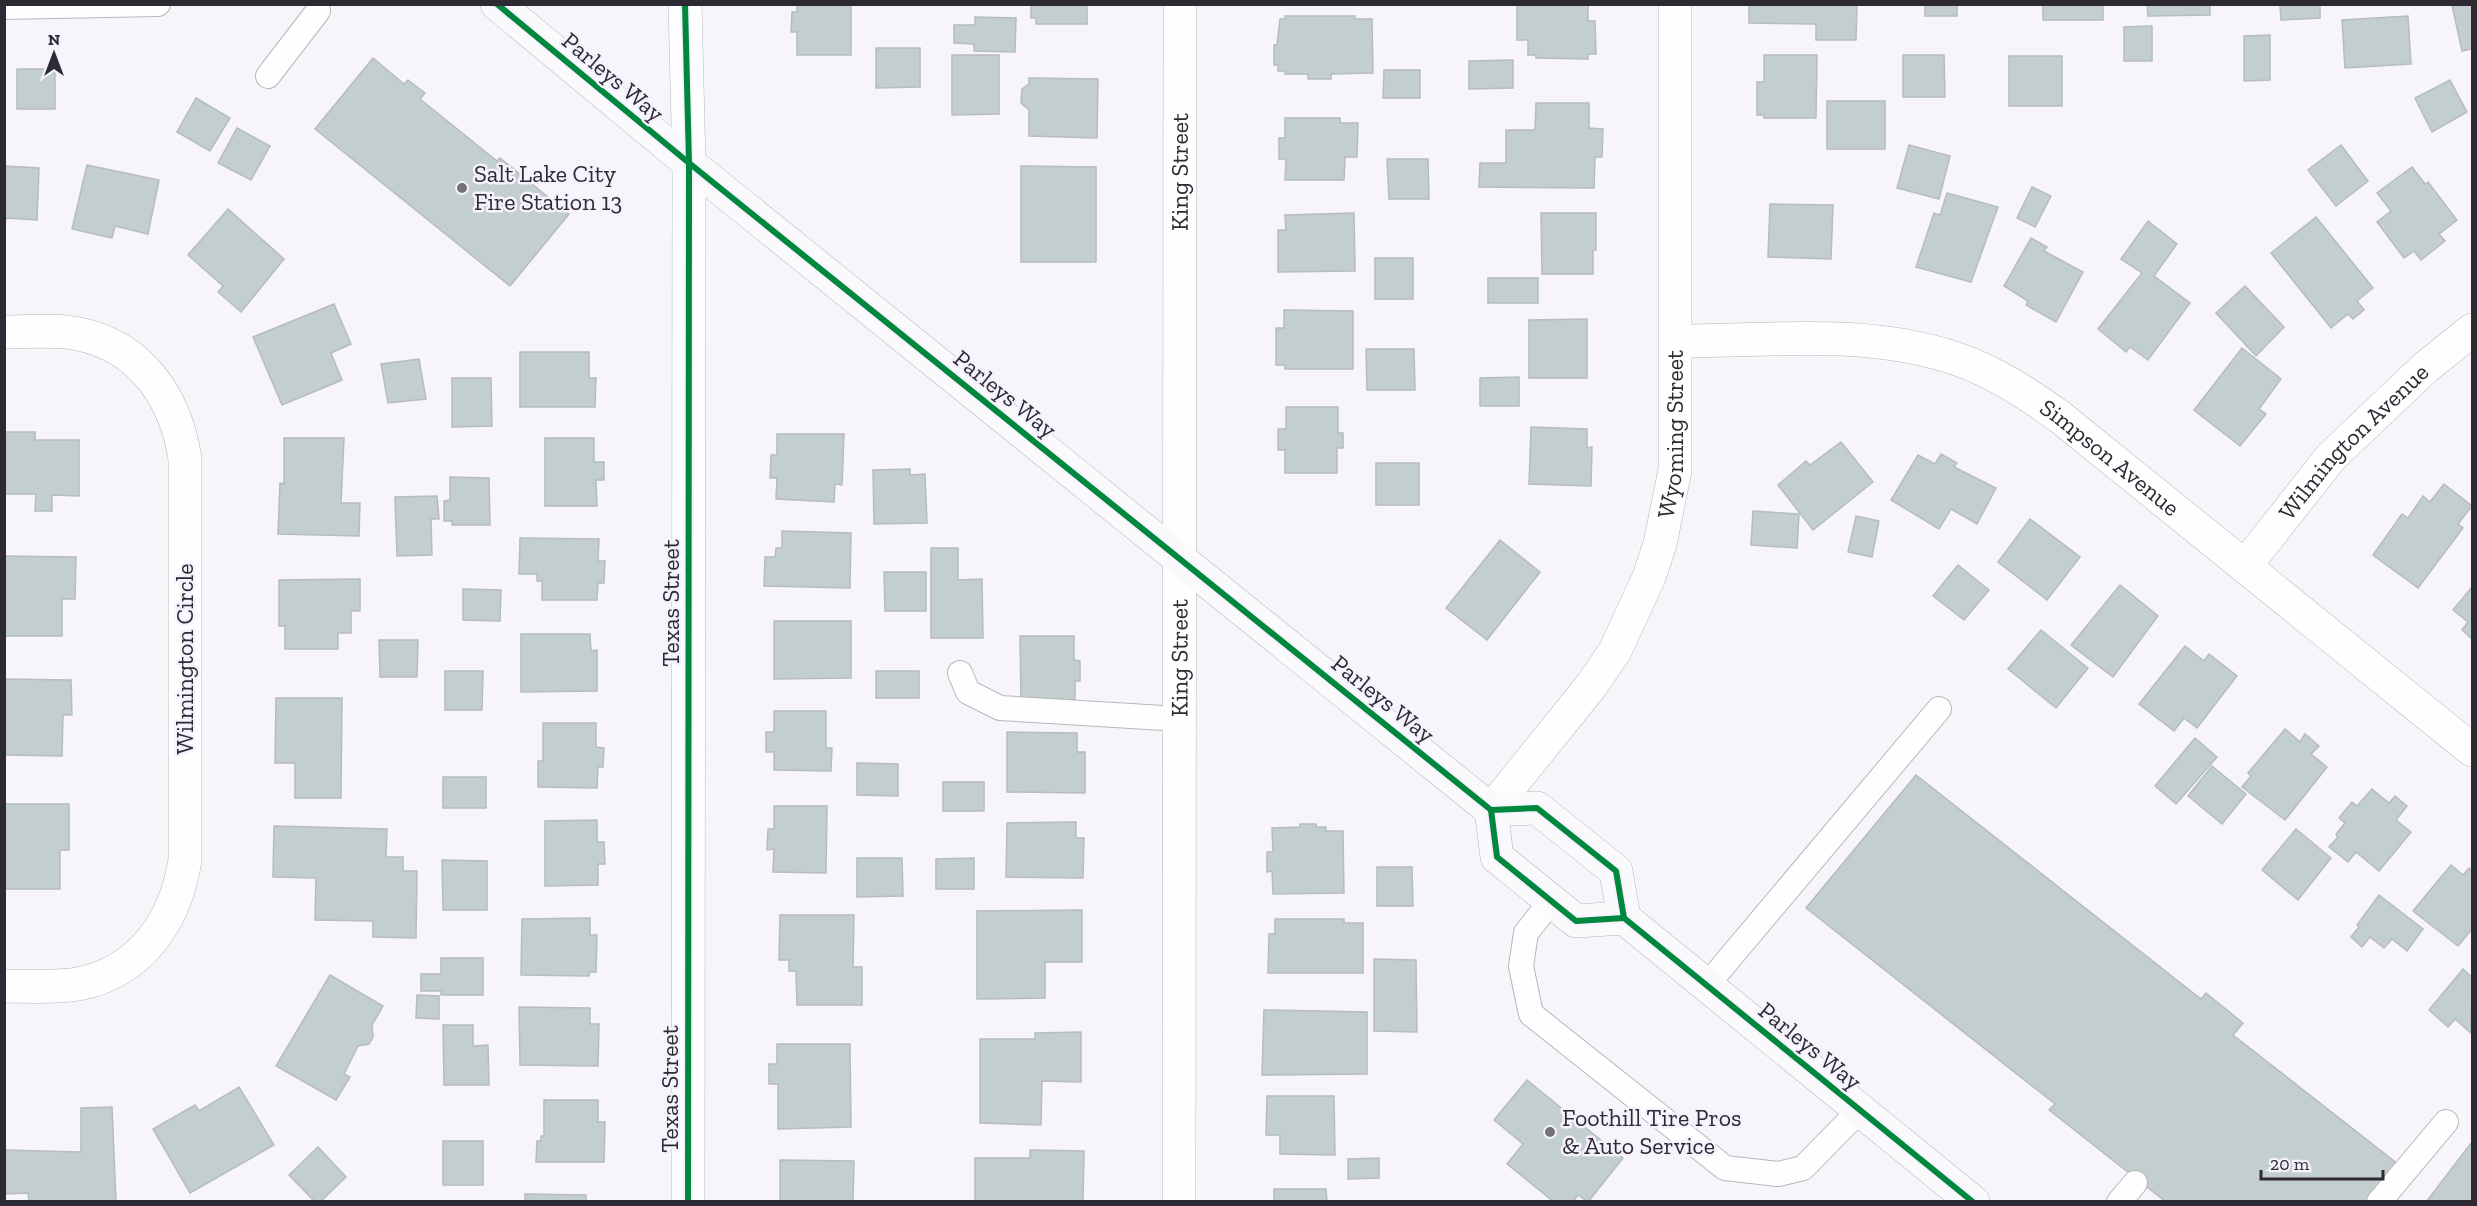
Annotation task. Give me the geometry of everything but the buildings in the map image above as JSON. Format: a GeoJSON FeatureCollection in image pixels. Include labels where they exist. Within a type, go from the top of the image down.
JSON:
{"type":"FeatureCollection","features":[{"type":"Feature","properties":{"kind":"main road","name":"Parleys Way"},"geometry":{"type":"LineString","coordinates":[[497,4],[689,163],[1491,810]]}},
{"type":"Feature","properties":{"kind":"main road"},"geometry":{"type":"LineString","coordinates":[[1537,808],[1616,871],[1624,918],[1576,921],[1551,901],[1497,857],[1491,810],[1537,808]]}},
{"type":"Feature","properties":{"kind":"main road","name":"Parleys Way"},"geometry":{"type":"LineString","coordinates":[[1624,918],[1972,1202]]}},
{"type":"Feature","properties":{"kind":"street","name":"Texas Street"},"geometry":{"type":"LineString","coordinates":[[685,4],[689,163],[688,1202]]}},
{"type":"Feature","properties":{"kind":"street","name":"King Street"},"geometry":{"type":"LineString","coordinates":[[1179,1202],[1180,4]]}},
{"type":"Feature","properties":{"kind":"street","name":"Wyoming Street"},"geometry":{"type":"LineString","coordinates":[[1491,810],[1591,686],[1615,651],[1649,577],[1662,535],[1675,470],[1676,4]]}},
{"type":"Feature","properties":{"kind":"street","name":"Wilmington Avenue"},"geometry":{"type":"LineString","coordinates":[[2246,565],[2331,457],[2426,367],[2472,330]]}},
{"type":"Feature","properties":{"kind":"street","name":"Wilmington Circle"},"geometry":{"type":"LineString","coordinates":[[4,332],[79,334],[104,342],[127,355],[147,372],[162,391],[174,413],[182,436],[185,459],[185,860],[181,884],[173,907],[161,929],[146,948],[126,964],[104,976],[79,983],[54,986],[4,986]]}},
{"type":"Feature","properties":{"kind":"street","name":"Simpson Avenue"},"geometry":{"type":"LineString","coordinates":[[1676,341],[1843,339],[1882,342],[1958,359],[1994,375],[2028,394],[2246,565],[2472,750]]}},
{"type":"Feature","properties":{"kind":"lane"},"geometry":{"type":"LineString","coordinates":[[4,7],[158,4]]}},
{"type":"Feature","properties":{"kind":"lane"},"geometry":{"type":"LineString","coordinates":[[268,76],[317,7]]}},
{"type":"Feature","properties":{"kind":"lane"},"geometry":{"type":"LineString","coordinates":[[960,673],[968,692],[1000,708],[1180,719]]}},
{"type":"Feature","properties":{"kind":"lane"},"geometry":{"type":"LineString","coordinates":[[1707,985],[1939,709]]}},
{"type":"Feature","properties":{"kind":"lane"},"geometry":{"type":"LineString","coordinates":[[1551,901],[1526,933],[1521,966],[1532,1014],[1725,1168],[1778,1174],[1803,1168],[1860,1110]]}},
{"type":"Feature","properties":{"kind":"lane"},"geometry":{"type":"LineString","coordinates":[[2379,1202],[2446,1122]]}},
{"type":"Feature","properties":{"kind":"lane"},"geometry":{"type":"LineString","coordinates":[[2119,1202],[2135,1183]]}},
{"type":"Feature","properties":{"kind":"cycle path"},"geometry":{"type":"LineString","coordinates":[[497,4],[689,163],[1491,810],[1537,808],[1616,871],[1624,918],[1973,1202]]}},
{"type":"Feature","properties":{"kind":"cycle path"},"geometry":{"type":"LineString","coordinates":[[685,4],[689,163],[688,1202]]}},
{"type":"Feature","properties":{"kind":"cycle path"},"geometry":{"type":"LineString","coordinates":[[1491,810],[1497,857],[1576,921],[1624,918]]}},
{"type":"Feature","properties":{"kind":"place","name":"Salt Lake City Fire Station 13"},"geometry":{"type":"Point","coordinates":[462,188]}},
{"type":"Feature","properties":{"kind":"place","name":"Foothill Tire Pros & Auto Service"},"geometry":{"type":"Point","coordinates":[1550,1132]}}]}
